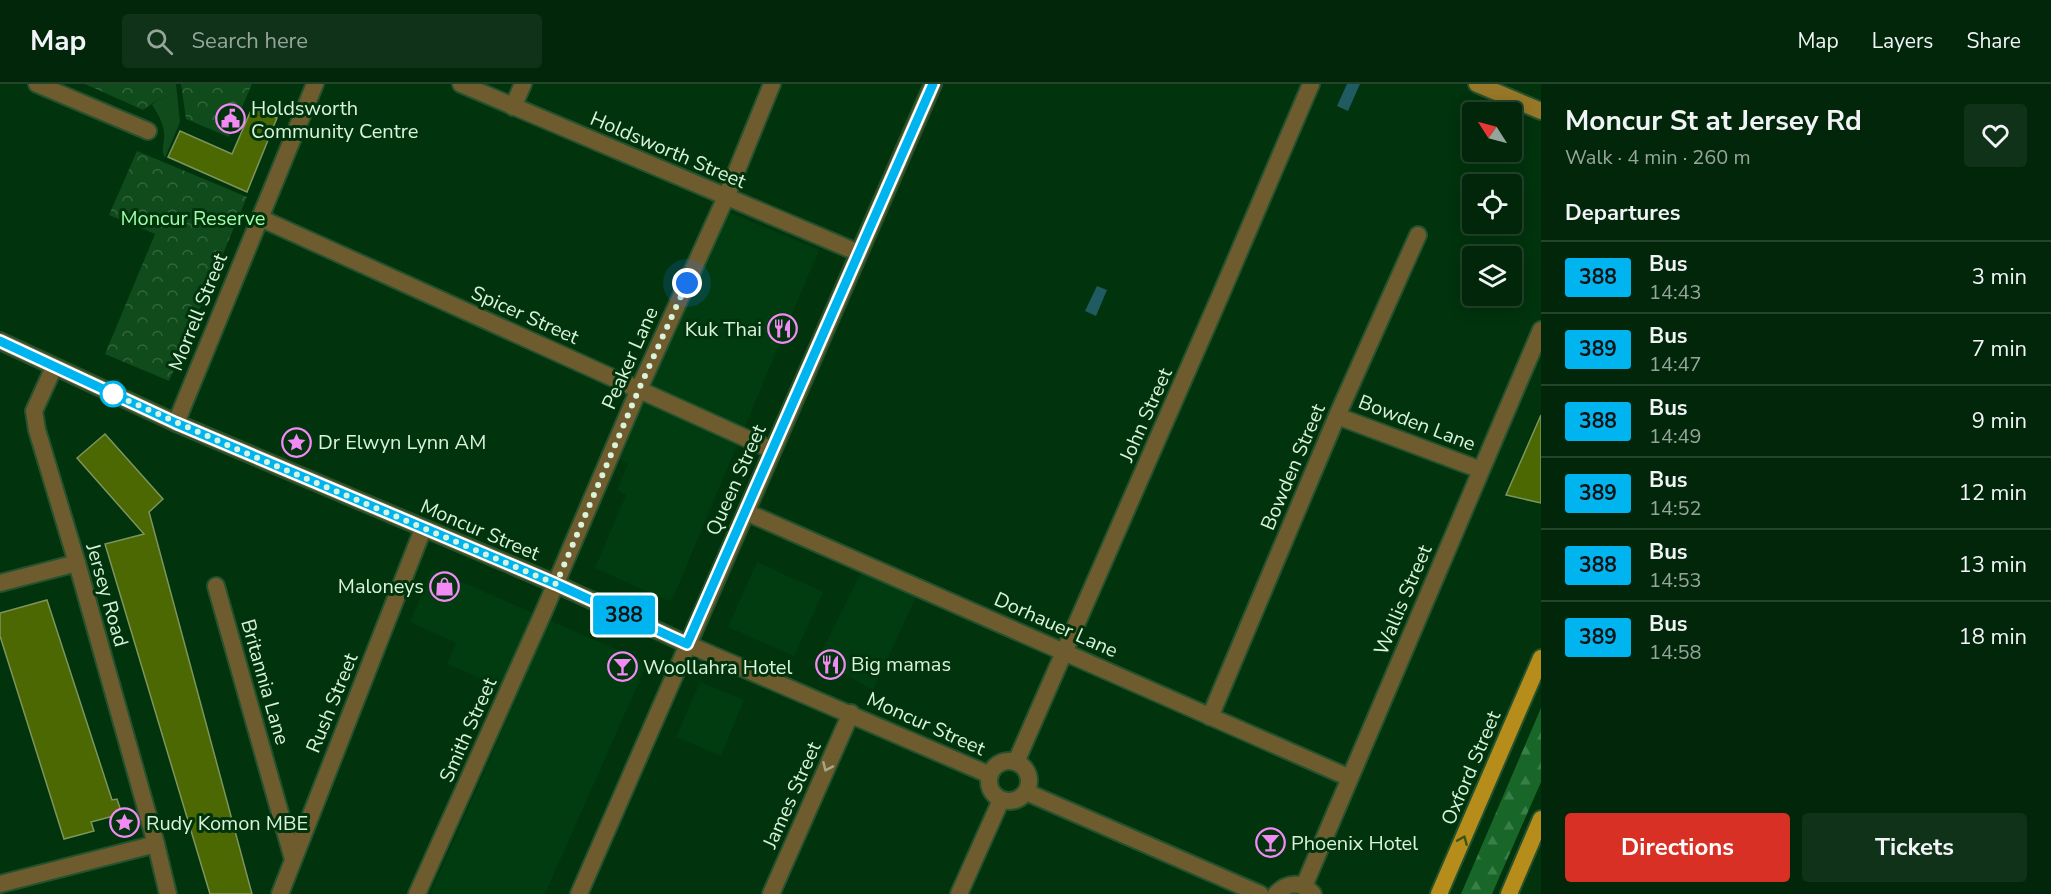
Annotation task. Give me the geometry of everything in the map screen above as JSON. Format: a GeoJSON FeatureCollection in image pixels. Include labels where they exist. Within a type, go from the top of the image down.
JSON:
{"type":"FeatureCollection","features":[{"type":"Feature","properties":{"kind":"main road"},"geometry":{"type":"LineString","coordinates":[[1477,84],[1541,111]]}},
{"type":"Feature","properties":{"kind":"main road","name":"Oxford Street"},"geometry":{"type":"LineString","coordinates":[[1439,894],[1541,658]]}},
{"type":"Feature","properties":{"kind":"main road"},"geometry":{"type":"LineString","coordinates":[[1509,894],[1541,819]]}},
{"type":"Feature","properties":{"kind":"street"},"geometry":{"type":"LineString","coordinates":[[37,84],[148,132]]}},
{"type":"Feature","properties":{"kind":"street","name":"Morrell Street"},"geometry":{"type":"LineString","coordinates":[[176,423],[315,84]]}},
{"type":"Feature","properties":{"kind":"street","name":"Holdsworth Street"},"geometry":{"type":"LineString","coordinates":[[460,84],[859,253]]}},
{"type":"Feature","properties":{"kind":"street"},"geometry":{"type":"LineString","coordinates":[[513,107],[523,84]]}},
{"type":"Feature","properties":{"kind":"street","name":"Peaker Lane"},"geometry":{"type":"LineString","coordinates":[[556,584],[639,389],[726,197],[772,84]]}},
{"type":"Feature","properties":{"kind":"street","name":"John Street"},"geometry":{"type":"LineString","coordinates":[[1016,762],[1311,84]]}},
{"type":"Feature","properties":{"kind":"street","name":"Queen Street"},"geometry":{"type":"LineString","coordinates":[[579,894],[931,85]]}},
{"type":"Feature","properties":{"kind":"street","name":"Spicer Street"},"geometry":{"type":"LineString","coordinates":[[260,218],[772,450]]}},
{"type":"Feature","properties":{"kind":"street","name":"Bowden Street"},"geometry":{"type":"LineString","coordinates":[[1210,717],[1337,416],[1418,235]]}},
{"type":"Feature","properties":{"kind":"street","name":"Wallis Street"},"geometry":{"type":"LineString","coordinates":[[1308,890],[1350,778],[1541,330]]}},
{"type":"Feature","properties":{"kind":"street"},"geometry":{"type":"LineString","coordinates":[[0,341],[54,367]]}},
{"type":"Feature","properties":{"kind":"street","name":"Moncur Street"},"geometry":{"type":"LineString","coordinates":[[54,367],[176,423],[556,584],[687,644],[990,775]]}},
{"type":"Feature","properties":{"kind":"street","name":"Jersey Road"},"geometry":{"type":"LineString","coordinates":[[54,367],[34,411],[37,430],[77,563],[168,894]]}},
{"type":"Feature","properties":{"kind":"street","name":"Bowden Lane"},"geometry":{"type":"LineString","coordinates":[[1337,416],[1481,470]]}},
{"type":"Feature","properties":{"kind":"street","name":"Dorhauer Lane"},"geometry":{"type":"LineString","coordinates":[[746,512],[1350,778]]}},
{"type":"Feature","properties":{"kind":"street","name":"Rush Street"},"geometry":{"type":"LineString","coordinates":[[280,894],[423,529]]}},
{"type":"Feature","properties":{"kind":"street"},"geometry":{"type":"LineString","coordinates":[[0,583],[77,563]]}},
{"type":"Feature","properties":{"kind":"street","name":"Smith Street"},"geometry":{"type":"LineString","coordinates":[[417,894],[556,584]]}},
{"type":"Feature","properties":{"kind":"street","name":"Britannia Lane"},"geometry":{"type":"LineString","coordinates":[[216,586],[293,859]]}},
{"type":"Feature","properties":{"kind":"street","name":"James Street"},"geometry":{"type":"LineString","coordinates":[[771,894],[851,713]]}},
{"type":"Feature","properties":{"kind":"street"},"geometry":{"type":"LineString","coordinates":[[1016,762],[1027,771],[1029,785],[1026,792],[1014,801],[1001,800],[991,790],[988,783],[990,775],[993,768],[1000,763],[1016,762]]}},
{"type":"Feature","properties":{"kind":"street"},"geometry":{"type":"LineString","coordinates":[[1026,792],[1260,894]]}},
{"type":"Feature","properties":{"kind":"street"},"geometry":{"type":"LineString","coordinates":[[959,894],[1001,800]]}},
{"type":"Feature","properties":{"kind":"street"},"geometry":{"type":"LineString","coordinates":[[0,884],[156,844]]}},
{"type":"Feature","properties":{"kind":"street"},"geometry":{"type":"LineString","coordinates":[[1276,894],[1282,887],[1289,885],[1308,890]]}},
{"type":"Feature","properties":{"kind":"shaded area"},"geometry":{"type":"Polygon","coordinates":[[[726,211],[819,250],[673,598],[668,601],[595,568],[626,495],[617,490],[628,464],[620,459],[726,211]]]}},
{"type":"Feature","properties":{"kind":"shaded area"},"geometry":{"type":"Polygon","coordinates":[[[757,562],[823,592],[794,656],[728,627],[757,562]]]}},
{"type":"Feature","properties":{"kind":"shaded area"},"geometry":{"type":"Polygon","coordinates":[[[432,569],[643,661],[646,666],[545,894],[430,894],[518,695],[447,664],[456,643],[410,622],[432,569]]]}},
{"type":"Feature","properties":{"kind":"shaded area"},"geometry":{"type":"Polygon","coordinates":[[[861,573],[916,597],[873,690],[818,659],[861,573]]]}},
{"type":"Feature","properties":{"kind":"shaded area"},"geometry":{"type":"Polygon","coordinates":[[[700,682],[744,700],[721,756],[676,737],[700,682]]]}},
{"type":"Feature","properties":{"kind":"green space"},"geometry":{"type":"Polygon","coordinates":[[[85,84],[176,84],[177,93],[156,101],[143,110],[85,84]]]}},
{"type":"Feature","properties":{"kind":"green space"},"geometry":{"type":"Polygon","coordinates":[[[181,84],[252,84],[229,137],[186,119],[181,84]]]}},
{"type":"Feature","properties":{"kind":"green space"},"geometry":{"type":"Polygon","coordinates":[[[177,93],[180,122],[165,158],[163,125],[152,105],[156,101],[177,93]]]}},
{"type":"Feature","properties":{"kind":"green space","name":"Moncur Reserve"},"geometry":{"type":"Polygon","coordinates":[[[137,151],[247,197],[169,381],[105,354],[155,234],[109,215],[137,151]]]}},
{"type":"Feature","properties":{"kind":"green space"},"geometry":{"type":"Polygon","coordinates":[[[1541,708],[1541,782],[1492,894],[1461,894],[1541,708]]]}},
{"type":"Feature","properties":{"kind":"water"},"geometry":{"type":"Polygon","coordinates":[[[1347,84],[1360,84],[1348,111],[1337,106],[1347,84]]]}},
{"type":"Feature","properties":{"kind":"water"},"geometry":{"type":"Polygon","coordinates":[[[1097,286],[1107,290],[1096,316],[1085,311],[1097,286]]]}},
{"type":"Feature","properties":{"kind":"building"},"geometry":{"type":"Polygon","coordinates":[[[252,108],[277,118],[247,192],[168,157],[180,131],[232,154],[252,108]]]}},
{"type":"Feature","properties":{"kind":"building"},"geometry":{"type":"Polygon","coordinates":[[[1541,415],[1541,503],[1506,495],[1541,415]]]}},
{"type":"Feature","properties":{"kind":"building"},"geometry":{"type":"Polygon","coordinates":[[[105,434],[163,499],[149,512],[252,894],[210,894],[105,544],[144,534],[77,458],[105,434]]]}},
{"type":"Feature","properties":{"kind":"building"},"geometry":{"type":"Polygon","coordinates":[[[47,600],[112,800],[117,799],[120,808],[117,815],[91,822],[94,831],[64,839],[0,636],[0,613],[47,600]]]}},
{"type":"Feature","properties":{"kind":"bus line","name":"388"},"geometry":{"type":"LineString","coordinates":[[0,341],[176,423],[556,584],[687,644],[933,84]]}},
{"type":"Feature","properties":{"kind":"place","name":"Holdsworth Community Centre"},"geometry":{"type":"Point","coordinates":[230,119]}},
{"type":"Feature","properties":{"kind":"place","name":"Kuk Thai"},"geometry":{"type":"Point","coordinates":[783,329]}},
{"type":"Feature","properties":{"kind":"place","name":"Dr Elwyn Lynn AM"},"geometry":{"type":"Point","coordinates":[297,442]}},
{"type":"Feature","properties":{"kind":"place","name":"Maloneys"},"geometry":{"type":"Point","coordinates":[445,586]}},
{"type":"Feature","properties":{"kind":"place","name":"Big mamas"},"geometry":{"type":"Point","coordinates":[830,664]}},
{"type":"Feature","properties":{"kind":"place","name":"Woollahra Hotel"},"geometry":{"type":"Point","coordinates":[622,667]}},
{"type":"Feature","properties":{"kind":"place","name":"Rudy Komon MBE"},"geometry":{"type":"Point","coordinates":[125,823]}},
{"type":"Feature","properties":{"kind":"place","name":"Phoenix Hotel"},"geometry":{"type":"Point","coordinates":[1270,843]}},
{"type":"Feature","properties":{"kind":"route"},"geometry":{"type":"LineString","coordinates":[[113,394],[111,393],[241,451],[556,584],[687,283]]}}]}
